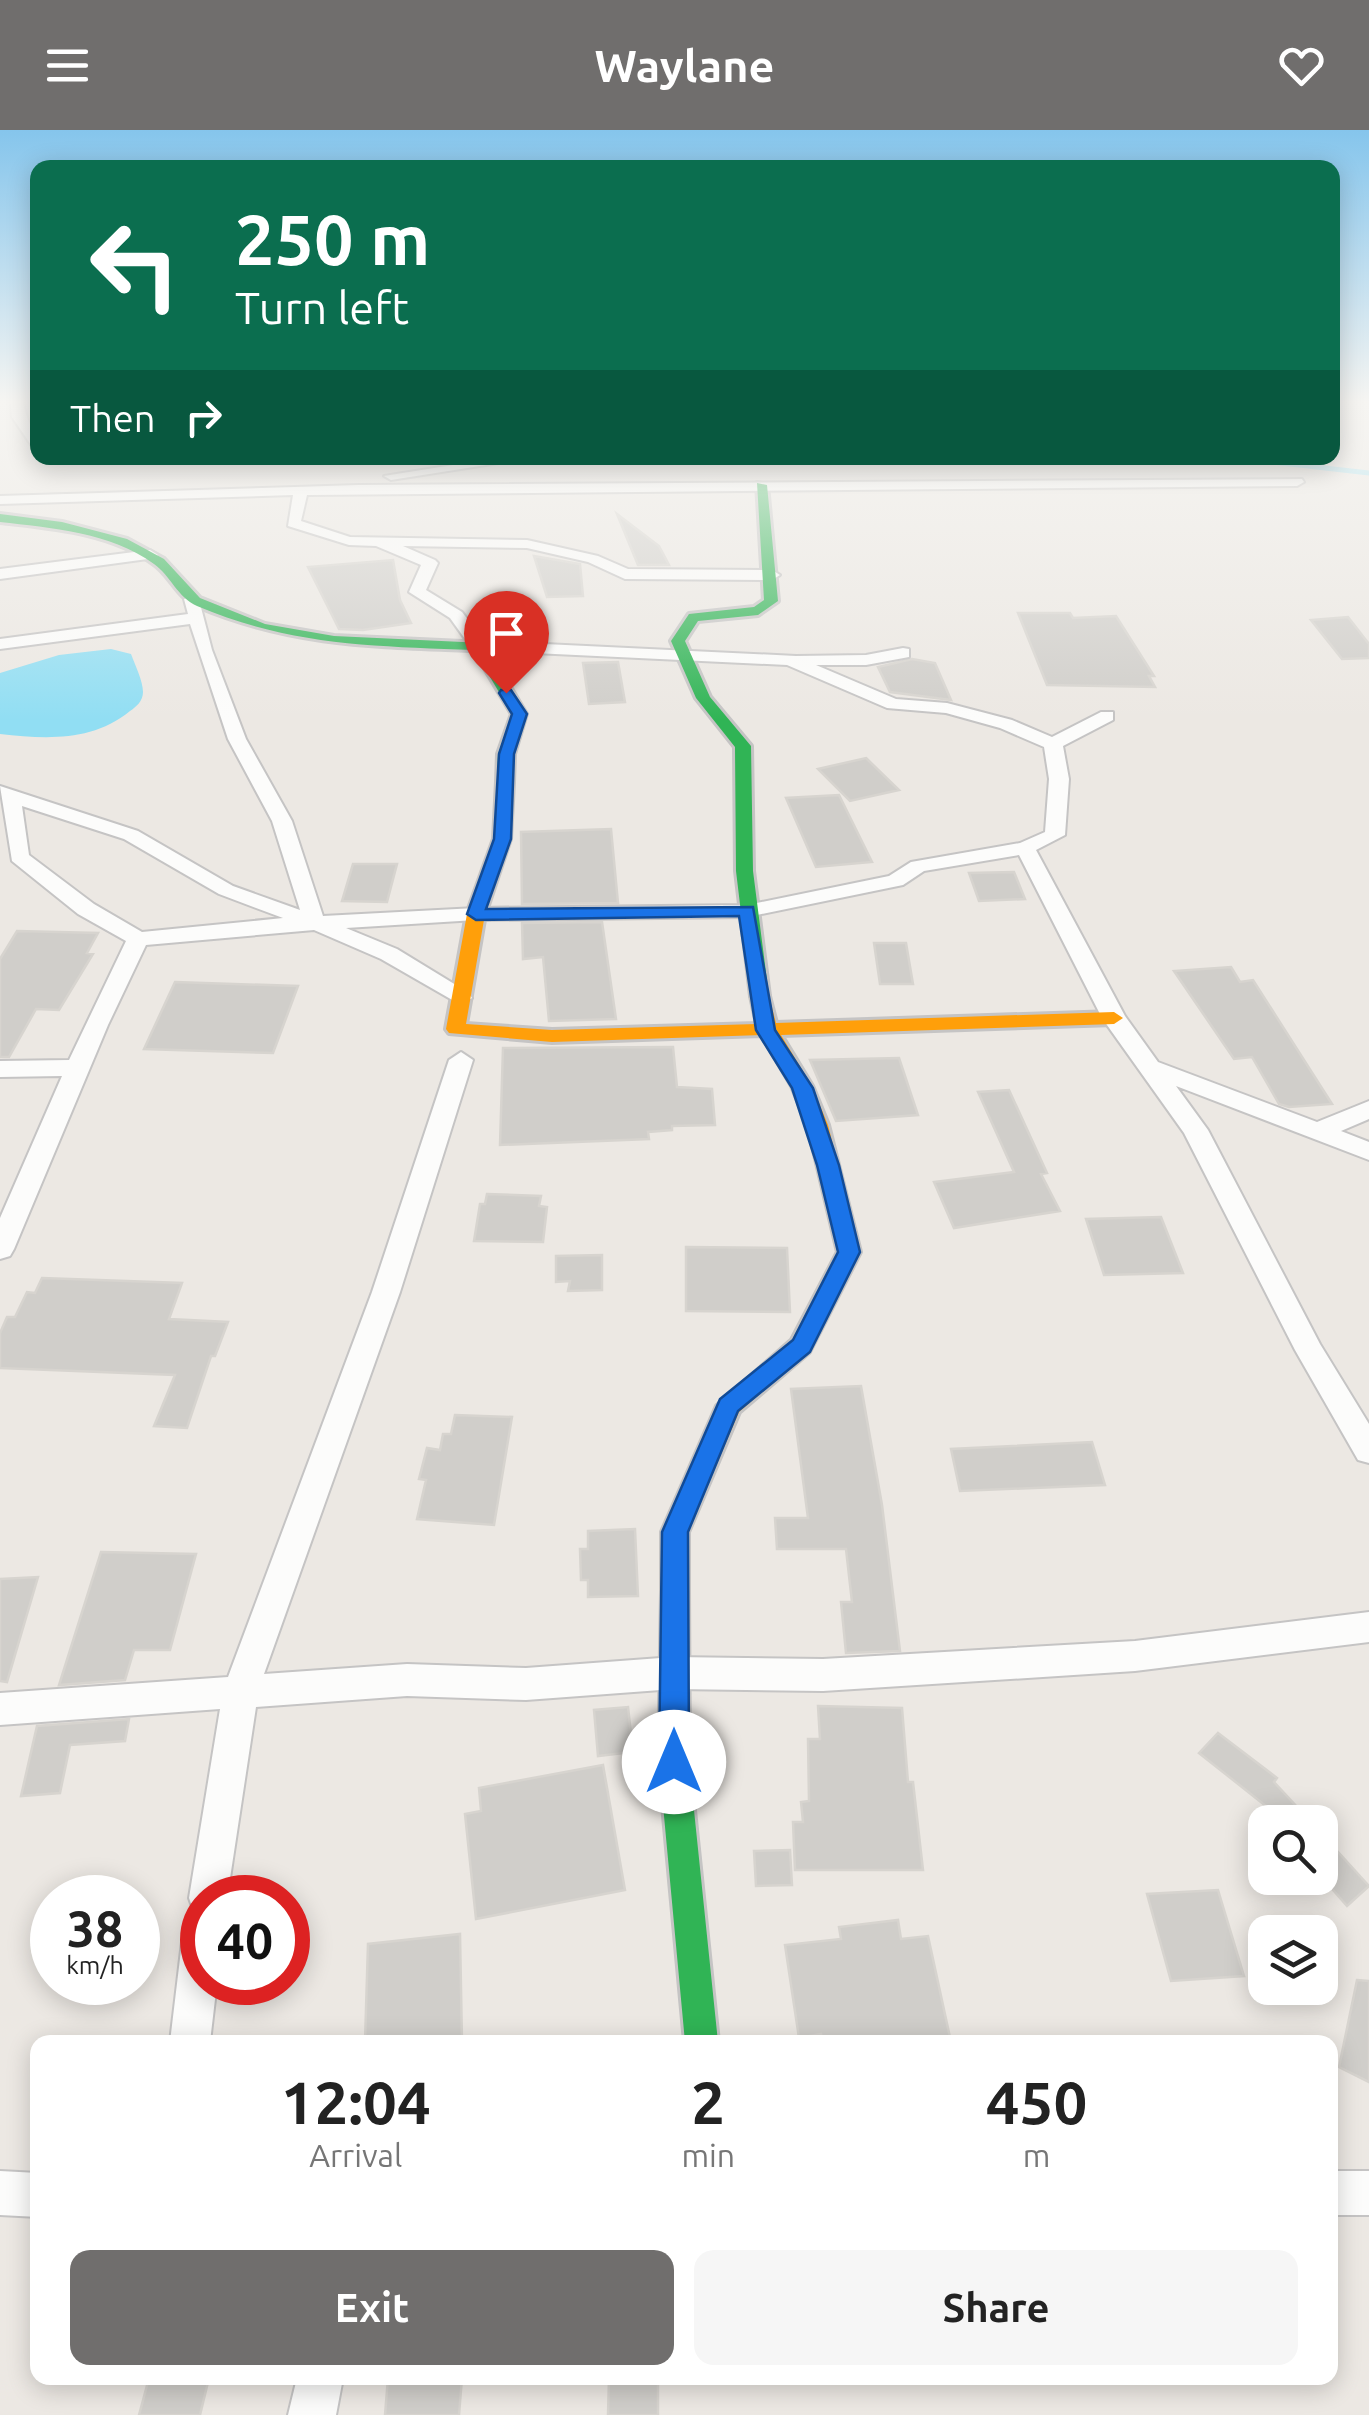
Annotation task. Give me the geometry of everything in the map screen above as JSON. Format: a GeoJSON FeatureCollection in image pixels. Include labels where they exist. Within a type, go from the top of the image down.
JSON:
{"type":"FeatureCollection","features":[{"type":"Feature","properties":{"kind":"street"},"geometry":{"type":"LineString","coordinates":[[297,507],[293,523],[349,541],[527,544],[592,559],[625,574],[772,575]]}},
{"type":"Feature","properties":{"kind":"street"},"geometry":{"type":"LineString","coordinates":[[701,2035],[674,1762],[675,1532],[728,1406],[802,1346],[849,1252],[828,1165],[802,1088],[766,1030],[747,911],[739,814],[743,746],[714,716],[681,655],[678,641],[694,617],[758,612],[771,601],[772,575],[762,507]]}},
{"type":"Feature","properties":{"kind":"street"},"geometry":{"type":"LineString","coordinates":[[0,518],[64,524],[150,556],[167,567],[194,608],[237,738],[282,821],[314,923]]}},
{"type":"Feature","properties":{"kind":"street"},"geometry":{"type":"LineString","coordinates":[[378,542],[430,563],[417,592],[456,616],[480,646],[519,714],[506,754],[502,839],[476,914],[456,1029],[552,1036],[1114,1018]]}},
{"type":"Feature","properties":{"kind":"street"},"geometry":{"type":"LineString","coordinates":[[0,574],[150,556]]}},
{"type":"Feature","properties":{"kind":"street"},"geometry":{"type":"LineString","coordinates":[[0,644],[67,638],[194,608],[262,627],[382,644],[790,660],[866,660],[902,653]]}},
{"type":"Feature","properties":{"kind":"street"},"geometry":{"type":"LineString","coordinates":[[790,660],[894,704],[946,708],[1006,724],[1053,744]]}},
{"type":"Feature","properties":{"kind":"street"},"geometry":{"type":"LineString","coordinates":[[1053,744],[1107,716]]}},
{"type":"Feature","properties":{"kind":"street"},"geometry":{"type":"LineString","coordinates":[[6,794],[20,857],[86,909],[138,939],[476,914],[747,911],[896,881],[918,866],[1025,848],[1054,835],[1059,779],[1053,744]]}},
{"type":"Feature","properties":{"kind":"street"},"geometry":{"type":"LineString","coordinates":[[6,794],[131,834],[226,890],[388,954],[461,998]]}},
{"type":"Feature","properties":{"kind":"street"},"geometry":{"type":"LineString","coordinates":[[1025,848],[1114,1018],[1195,1130],[1309,1350],[1369,1451]]}},
{"type":"Feature","properties":{"kind":"street"},"geometry":{"type":"LineString","coordinates":[[0,1248],[138,939]]}},
{"type":"Feature","properties":{"kind":"street"},"geometry":{"type":"LineString","coordinates":[[212,1875],[241,1689],[386,1292],[461,1060]]}},
{"type":"Feature","properties":{"kind":"street"},"geometry":{"type":"LineString","coordinates":[[1149,1067],[1369,1151]]}},
{"type":"Feature","properties":{"kind":"street"},"geometry":{"type":"LineString","coordinates":[[0,1069],[78,1068]]}},
{"type":"Feature","properties":{"kind":"street"},"geometry":{"type":"LineString","coordinates":[[1319,1131],[1369,1109]]}},
{"type":"Feature","properties":{"kind":"street"},"geometry":{"type":"LineString","coordinates":[[0,1709],[407,1680],[526,1684],[674,1672],[823,1675],[1135,1656],[1369,1627]]}},
{"type":"Feature","properties":{"kind":"street"},"geometry":{"type":"LineString","coordinates":[[191,2035],[194,2005]]}},
{"type":"Feature","properties":{"kind":"street"},"geometry":{"type":"LineString","coordinates":[[0,2192],[30,2194]]}},
{"type":"Feature","properties":{"kind":"street"},"geometry":{"type":"LineString","coordinates":[[1338,2194],[1369,2194]]}},
{"type":"Feature","properties":{"kind":"street"},"geometry":{"type":"LineString","coordinates":[[312,2415],[318,2385]]}},
{"type":"Feature","properties":{"kind":"water"},"geometry":{"type":"Polygon","coordinates":[[[111,649],[131,654],[138,673],[143,695],[132,709],[115,721],[84,733],[51,737],[0,734],[0,673],[59,655],[111,649]]]}},
{"type":"Feature","properties":{"kind":"building"},"geometry":{"type":"Polygon","coordinates":[[[617,514],[659,546],[669,565],[638,565],[617,514]]]}},
{"type":"Feature","properties":{"kind":"building"},"geometry":{"type":"Polygon","coordinates":[[[534,556],[580,564],[583,596],[547,597],[534,556]]]}},
{"type":"Feature","properties":{"kind":"building"},"geometry":{"type":"Polygon","coordinates":[[[393,560],[400,600],[411,623],[339,629],[308,567],[393,560]]]}},
{"type":"Feature","properties":{"kind":"building"},"geometry":{"type":"Polygon","coordinates":[[[1018,613],[1070,613],[1073,618],[1116,616],[1154,676],[1149,676],[1155,687],[1047,685],[1018,613]]]}},
{"type":"Feature","properties":{"kind":"building"},"geometry":{"type":"Polygon","coordinates":[[[1348,617],[1369,644],[1369,658],[1342,659],[1311,620],[1348,617]]]}},
{"type":"Feature","properties":{"kind":"building"},"geometry":{"type":"Polygon","coordinates":[[[912,659],[935,663],[951,700],[890,692],[878,667],[912,659]]]}},
{"type":"Feature","properties":{"kind":"building"},"geometry":{"type":"Polygon","coordinates":[[[618,662],[625,702],[589,704],[583,663],[618,662]]]}},
{"type":"Feature","properties":{"kind":"building"},"geometry":{"type":"Polygon","coordinates":[[[866,758],[899,790],[850,801],[818,769],[866,758]]]}},
{"type":"Feature","properties":{"kind":"building"},"geometry":{"type":"Polygon","coordinates":[[[839,795],[872,862],[816,867],[786,798],[839,795]]]}},
{"type":"Feature","properties":{"kind":"building"},"geometry":{"type":"Polygon","coordinates":[[[611,829],[618,903],[522,904],[521,832],[611,829]]]}},
{"type":"Feature","properties":{"kind":"building"},"geometry":{"type":"Polygon","coordinates":[[[353,864],[397,864],[387,902],[342,901],[353,864]]]}},
{"type":"Feature","properties":{"kind":"building"},"geometry":{"type":"Polygon","coordinates":[[[1014,872],[1025,899],[979,901],[969,873],[1014,872]]]}},
{"type":"Feature","properties":{"kind":"building"},"geometry":{"type":"Polygon","coordinates":[[[602,922],[616,1019],[549,1021],[543,957],[523,959],[522,923],[602,922]]]}},
{"type":"Feature","properties":{"kind":"building"},"geometry":{"type":"Polygon","coordinates":[[[17,931],[98,933],[87,953],[93,954],[59,1010],[36,1009],[9,1057],[0,1057],[0,959],[17,931]]]}},
{"type":"Feature","properties":{"kind":"building"},"geometry":{"type":"Polygon","coordinates":[[[874,943],[906,943],[913,984],[880,984],[874,943]]]}},
{"type":"Feature","properties":{"kind":"building"},"geometry":{"type":"Polygon","coordinates":[[[1231,967],[1240,982],[1253,980],[1332,1104],[1279,1104],[1252,1057],[1234,1059],[1174,971],[1231,967]]]}},
{"type":"Feature","properties":{"kind":"building"},"geometry":{"type":"Polygon","coordinates":[[[175,982],[298,986],[273,1053],[144,1049],[175,982]]]}},
{"type":"Feature","properties":{"kind":"building"},"geometry":{"type":"Polygon","coordinates":[[[673,1047],[677,1087],[712,1089],[715,1125],[672,1126],[672,1130],[648,1132],[649,1139],[500,1145],[503,1048],[673,1047]]]}},
{"type":"Feature","properties":{"kind":"building"},"geometry":{"type":"Polygon","coordinates":[[[899,1058],[918,1115],[836,1121],[810,1060],[899,1058]]]}},
{"type":"Feature","properties":{"kind":"building"},"geometry":{"type":"Polygon","coordinates":[[[1009,1090],[1047,1173],[1041,1174],[1060,1211],[954,1228],[934,1182],[1014,1172],[978,1092],[1009,1090]]]}},
{"type":"Feature","properties":{"kind":"building"},"geometry":{"type":"Polygon","coordinates":[[[487,1194],[541,1196],[539,1206],[547,1207],[543,1242],[474,1241],[480,1204],[485,1204],[487,1194]]]}},
{"type":"Feature","properties":{"kind":"building"},"geometry":{"type":"Polygon","coordinates":[[[1161,1217],[1183,1273],[1104,1275],[1086,1219],[1161,1217]]]}},
{"type":"Feature","properties":{"kind":"building"},"geometry":{"type":"Polygon","coordinates":[[[686,1247],[787,1248],[790,1312],[686,1311],[686,1247]]]}},
{"type":"Feature","properties":{"kind":"building"},"geometry":{"type":"Polygon","coordinates":[[[602,1255],[602,1290],[568,1291],[570,1281],[556,1282],[556,1256],[602,1255]]]}},
{"type":"Feature","properties":{"kind":"building"},"geometry":{"type":"Polygon","coordinates":[[[42,1278],[182,1283],[169,1319],[228,1322],[215,1356],[211,1356],[187,1428],[154,1426],[175,1375],[0,1368],[0,1333],[7,1317],[15,1317],[27,1292],[35,1293],[42,1278]]]}},
{"type":"Feature","properties":{"kind":"building"},"geometry":{"type":"Polygon","coordinates":[[[861,1386],[882,1505],[900,1651],[846,1653],[841,1602],[852,1602],[846,1549],[777,1549],[775,1518],[808,1518],[791,1389],[861,1386]]]}},
{"type":"Feature","properties":{"kind":"building"},"geometry":{"type":"Polygon","coordinates":[[[455,1415],[512,1417],[494,1525],[417,1519],[426,1480],[419,1479],[427,1448],[440,1450],[443,1434],[451,1434],[455,1415]]]}},
{"type":"Feature","properties":{"kind":"building"},"geometry":{"type":"Polygon","coordinates":[[[1092,1442],[1105,1485],[960,1491],[951,1449],[1092,1442]]]}},
{"type":"Feature","properties":{"kind":"building"},"geometry":{"type":"Polygon","coordinates":[[[635,1529],[638,1596],[588,1597],[588,1580],[581,1580],[580,1549],[588,1549],[588,1531],[635,1529]]]}},
{"type":"Feature","properties":{"kind":"building"},"geometry":{"type":"Polygon","coordinates":[[[101,1552],[196,1554],[170,1650],[134,1650],[125,1680],[59,1685],[101,1552]]]}},
{"type":"Feature","properties":{"kind":"building"},"geometry":{"type":"Polygon","coordinates":[[[38,1577],[7,1682],[0,1681],[0,1579],[38,1577]]]}},
{"type":"Feature","properties":{"kind":"building"},"geometry":{"type":"Polygon","coordinates":[[[818,1706],[902,1708],[908,1782],[913,1782],[923,1870],[795,1870],[793,1822],[803,1822],[801,1802],[809,1801],[808,1739],[820,1739],[818,1706]]]}},
{"type":"Feature","properties":{"kind":"building"},"geometry":{"type":"Polygon","coordinates":[[[628,1707],[633,1752],[598,1756],[594,1710],[628,1707]]]}},
{"type":"Feature","properties":{"kind":"building"},"geometry":{"type":"Polygon","coordinates":[[[129,1719],[125,1741],[70,1745],[60,1793],[21,1796],[37,1726],[129,1719]]]}},
{"type":"Feature","properties":{"kind":"building"},"geometry":{"type":"Polygon","coordinates":[[[1218,1733],[1277,1778],[1274,1782],[1295,1805],[1265,1805],[1199,1753],[1218,1733]]]}},
{"type":"Feature","properties":{"kind":"building"},"geometry":{"type":"Polygon","coordinates":[[[603,1765],[625,1890],[476,1919],[465,1814],[481,1811],[479,1788],[603,1765]]]}},
{"type":"Feature","properties":{"kind":"building"},"geometry":{"type":"Polygon","coordinates":[[[790,1850],[792,1885],[756,1886],[754,1851],[790,1850]]]}},
{"type":"Feature","properties":{"kind":"building"},"geometry":{"type":"Polygon","coordinates":[[[1338,1852],[1369,1886],[1347,1906],[1337,1895],[1338,1852]]]}},
{"type":"Feature","properties":{"kind":"building"},"geometry":{"type":"Polygon","coordinates":[[[1218,1890],[1244,1976],[1171,1981],[1147,1894],[1218,1890]]]}},
{"type":"Feature","properties":{"kind":"building"},"geometry":{"type":"Polygon","coordinates":[[[898,1920],[901,1939],[928,1936],[949,2035],[799,2035],[785,1945],[841,1939],[839,1927],[898,1920]]]}},
{"type":"Feature","properties":{"kind":"building"},"geometry":{"type":"Polygon","coordinates":[[[460,1934],[462,2035],[365,2035],[368,1944],[460,1934]]]}},
{"type":"Feature","properties":{"kind":"building"},"geometry":{"type":"Polygon","coordinates":[[[1357,1980],[1369,1981],[1369,2082],[1339,2067],[1357,1980]]]}},
{"type":"Feature","properties":{"kind":"building"},"geometry":{"type":"Polygon","coordinates":[[[147,2385],[207,2385],[200,2415],[139,2415],[147,2385]]]}},
{"type":"Feature","properties":{"kind":"building"},"geometry":{"type":"Polygon","coordinates":[[[387,2385],[461,2385],[459,2415],[385,2415],[387,2385]]]}},
{"type":"Feature","properties":{"kind":"building"},"geometry":{"type":"Polygon","coordinates":[[[609,2385],[658,2385],[658,2415],[608,2415],[609,2385]]]}},
{"type":"Feature","properties":{"kind":"traffic: fast"},"geometry":{"type":"LineString","coordinates":[[760,996],[744,871],[743,746],[703,698],[678,641],[694,617],[758,611],[771,601],[763,507]]}},
{"type":"Feature","properties":{"kind":"traffic: fast"},"geometry":{"type":"LineString","coordinates":[[0,518],[62,526],[123,542],[160,562],[195,601],[262,627],[334,640],[479,646],[519,714],[506,754],[505,782]]}},
{"type":"Feature","properties":{"kind":"traffic: fast"},"geometry":{"type":"LineString","coordinates":[[675,1592],[674,1762],[701,2035]]}},
{"type":"Feature","properties":{"kind":"traffic: slow"},"geometry":{"type":"LineString","coordinates":[[505,782],[502,839],[476,914],[456,1029],[552,1036],[1114,1018]]}},
{"type":"Feature","properties":{"kind":"traffic: slow"},"geometry":{"type":"LineString","coordinates":[[675,1592],[675,1532],[729,1406],[801,1346],[849,1252],[818,1125],[802,1086],[772,1035],[760,996]]}},
{"type":"Feature","properties":{"kind":"route"},"geometry":{"type":"LineString","coordinates":[[506,693],[519,714],[506,754],[502,839],[476,914],[747,911],[766,1030],[802,1088],[828,1165],[849,1252],[802,1346],[728,1406],[675,1532],[674,1762]]}}]}
